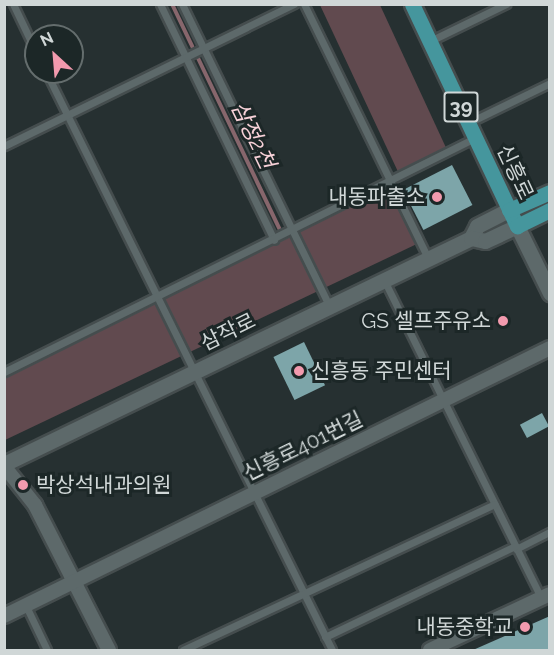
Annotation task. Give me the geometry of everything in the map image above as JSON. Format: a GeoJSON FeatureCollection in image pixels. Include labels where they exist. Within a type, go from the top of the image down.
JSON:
{"type":"FeatureCollection","features":[{"type":"Feature","properties":{"kind":"main road","name":"신흥로"},"geometry":{"type":"LineString","coordinates":[[412,4],[517,226]]}},
{"type":"Feature","properties":{"kind":"main road","name":"삼작로"},"geometry":{"type":"LineString","coordinates":[[509,210],[549,192]]}},
{"type":"Feature","properties":{"kind":"main road","name":"삼작로"},"geometry":{"type":"LineString","coordinates":[[517,226],[549,210]]}},
{"type":"Feature","properties":{"kind":"street","name":"삼작로"},"geometry":{"type":"LineString","coordinates":[[471,238],[477,226],[509,210]]}},
{"type":"Feature","properties":{"kind":"street","name":"삼작로"},"geometry":{"type":"LineString","coordinates":[[4,465],[428,258],[471,238],[485,241],[517,226]]}},
{"type":"Feature","properties":{"kind":"street","name":"신흥로"},"geometry":{"type":"LineString","coordinates":[[517,226],[549,292]]}},
{"type":"Feature","properties":{"kind":"street","name":"신흥로401번길"},"geometry":{"type":"LineString","coordinates":[[4,616],[549,348]]}},
{"type":"Feature","properties":{"kind":"street"},"geometry":{"type":"LineString","coordinates":[[4,465],[35,505],[109,651]]}},
{"type":"Feature","properties":{"kind":"street"},"geometry":{"type":"LineString","coordinates":[[430,651],[545,596]]}},
{"type":"Feature","properties":{"kind":"lane"},"geometry":{"type":"LineString","coordinates":[[13,4],[24,27]]}},
{"type":"Feature","properties":{"kind":"lane"},"geometry":{"type":"LineString","coordinates":[[160,4],[274,240]]}},
{"type":"Feature","properties":{"kind":"lane"},"geometry":{"type":"LineString","coordinates":[[182,4],[329,306]]}},
{"type":"Feature","properties":{"kind":"lane"},"geometry":{"type":"LineString","coordinates":[[4,146],[294,4]]}},
{"type":"Feature","properties":{"kind":"lane"},"geometry":{"type":"LineString","coordinates":[[304,4],[428,258]]}},
{"type":"Feature","properties":{"kind":"lane"},"geometry":{"type":"LineString","coordinates":[[429,41],[506,4]]}},
{"type":"Feature","properties":{"kind":"lane"},"geometry":{"type":"LineString","coordinates":[[468,123],[549,83]]}},
{"type":"Feature","properties":{"kind":"lane"},"geometry":{"type":"LineString","coordinates":[[52,84],[191,374],[332,651]]}},
{"type":"Feature","properties":{"kind":"lane"},"geometry":{"type":"LineString","coordinates":[[4,372],[156,300],[475,138]]}},
{"type":"Feature","properties":{"kind":"lane"},"geometry":{"type":"LineString","coordinates":[[384,280],[515,547],[545,596]]}},
{"type":"Feature","properties":{"kind":"lane"},"geometry":{"type":"LineString","coordinates":[[183,651],[494,504]]}},
{"type":"Feature","properties":{"kind":"lane"},"geometry":{"type":"LineString","coordinates":[[325,637],[549,532]]}},
{"type":"Feature","properties":{"kind":"lane"},"geometry":{"type":"LineString","coordinates":[[26,606],[46,651]]}},
{"type":"Feature","properties":{"kind":"shaded area"},"geometry":{"type":"Polygon","coordinates":[[[320,5],[380,5],[448,152],[400,176],[320,5]]]}},
{"type":"Feature","properties":{"kind":"shaded area"},"geometry":{"type":"Polygon","coordinates":[[[391,181],[421,242],[5,440],[5,372],[391,181]]]}},
{"type":"Feature","properties":{"kind":"building","name":"내동파출소"},"geometry":{"type":"Polygon","coordinates":[[[452,165],[472,205],[423,230],[403,190],[452,165]]]}},
{"type":"Feature","properties":{"kind":"building","name":"신흥동 주민센터"},"geometry":{"type":"Polygon","coordinates":[[[304,342],[325,385],[294,400],[273,357],[304,342]]]}},
{"type":"Feature","properties":{"kind":"building"},"geometry":{"type":"Polygon","coordinates":[[[542,413],[549,426],[527,438],[520,425],[542,413]]]}},
{"type":"Feature","properties":{"kind":"building"},"geometry":{"type":"Polygon","coordinates":[[[550,616],[550,650],[473,650],[550,616]]]}},
{"type":"Feature","properties":{"kind":"waterway","name":"삼정2천"},"geometry":{"type":"LineString","coordinates":[[172,4],[192,46]]}},
{"type":"Feature","properties":{"kind":"waterway","name":"삼정2천"},"geometry":{"type":"LineString","coordinates":[[197,56],[279,228]]}},
{"type":"Feature","properties":{"kind":"place","name":"내동파출소"},"geometry":{"type":"Point","coordinates":[437,197]}},
{"type":"Feature","properties":{"kind":"place","name":"GS 셀프주유소"},"geometry":{"type":"Point","coordinates":[503,321]}},
{"type":"Feature","properties":{"kind":"place","name":"신흥동 주민센터"},"geometry":{"type":"Point","coordinates":[299,371]}},
{"type":"Feature","properties":{"kind":"place","name":"박상석내과의원"},"geometry":{"type":"Point","coordinates":[23,485]}},
{"type":"Feature","properties":{"kind":"place","name":"내동중학교"},"geometry":{"type":"Point","coordinates":[525,627]}}]}
